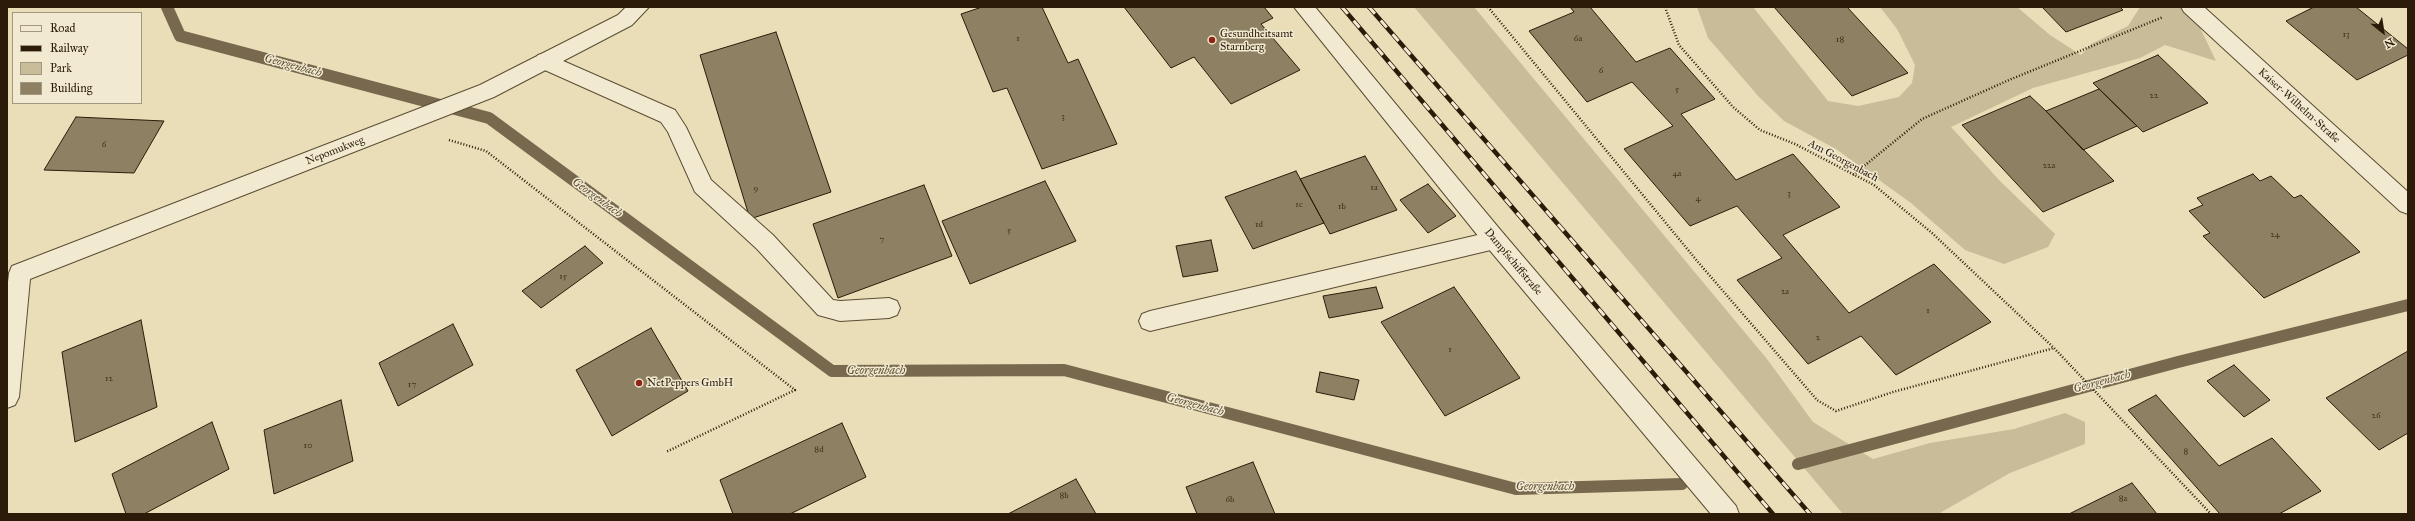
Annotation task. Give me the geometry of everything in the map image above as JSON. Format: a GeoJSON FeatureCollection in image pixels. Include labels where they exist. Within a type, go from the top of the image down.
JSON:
{"type":"FeatureCollection","features":[{"type":"Feature","properties":{"kind":"street","name":"Nepomukweg"},"geometry":{"type":"LineString","coordinates":[[7,397],[20,273],[422,118],[487,91],[625,20],[639,7]]}},
{"type":"Feature","properties":{"kind":"street","name":"Dampfschiffstraße"},"geometry":{"type":"LineString","coordinates":[[1304,7],[1495,240],[1727,514]]}},
{"type":"Feature","properties":{"kind":"street","name":"Kaiser-Wilhelm-Straße"},"geometry":{"type":"LineString","coordinates":[[2191,7],[2408,205]]}},
{"type":"Feature","properties":{"kind":"street"},"geometry":{"type":"LineString","coordinates":[[545,61],[668,116],[676,127],[703,186],[765,242],[826,308],[840,311],[889,308]]}},
{"type":"Feature","properties":{"kind":"street"},"geometry":{"type":"LineString","coordinates":[[1150,321],[1495,240]]}},
{"type":"Feature","properties":{"kind":"path"},"geometry":{"type":"LineString","coordinates":[[1488,7],[1703,268],[1817,400],[1836,411],[1893,392],[2054,348]]}},
{"type":"Feature","properties":{"kind":"path","name":"Am Georgenbach"},"geometry":{"type":"LineString","coordinates":[[1665,7],[1679,45],[1733,107],[1760,130],[1795,144],[1874,185],[1932,233],[2054,348],[2062,359],[2112,408],[2211,514]]}},
{"type":"Feature","properties":{"kind":"path"},"geometry":{"type":"LineString","coordinates":[[1853,174],[1922,119],[2009,80],[2166,16]]}},
{"type":"Feature","properties":{"kind":"path"},"geometry":{"type":"LineString","coordinates":[[401,126],[486,151],[796,390],[666,452]]}},
{"type":"Feature","properties":{"kind":"green space"},"geometry":{"type":"Polygon","coordinates":[[[1414,7],[1474,7],[1767,359],[1813,422],[1873,459],[1930,443],[2014,429],[2065,413],[2085,422],[2085,444],[2010,473],[1938,514],[1843,514],[1414,7]]]}},
{"type":"Feature","properties":{"kind":"green space"},"geometry":{"type":"Polygon","coordinates":[[[1697,7],[1753,7],[1828,101],[1858,106],[1899,97],[1912,83],[1915,65],[1897,29],[1880,7],[2017,7],[2050,35],[2081,55],[2091,44],[2128,26],[2140,7],[2190,7],[2216,61],[2165,45],[2140,58],[2033,88],[1951,127],[2000,181],[2055,234],[2048,247],[2004,264],[1965,250],[1911,203],[1836,149],[1784,121],[1759,97],[1708,38],[1697,7]]]}},
{"type":"Feature","properties":{"kind":"building"},"geometry":{"type":"Polygon","coordinates":[[[982,7],[1042,7],[1068,63],[1078,59],[1117,144],[1042,169],[1007,88],[993,92],[961,14],[982,7]]]}},
{"type":"Feature","properties":{"kind":"building","name":"Gesundheitsamt Starnberg"},"geometry":{"type":"Polygon","coordinates":[[[1124,7],[1264,7],[1273,18],[1261,24],[1300,70],[1231,104],[1194,57],[1171,68],[1124,7]]]}},
{"type":"Feature","properties":{"kind":"building"},"geometry":{"type":"Polygon","coordinates":[[[1570,7],[1590,7],[1636,62],[1670,48],[1715,99],[1681,114],[1736,180],[1793,154],[1840,207],[1783,235],[1849,313],[1934,264],[1991,322],[1896,375],[1861,336],[1808,364],[1737,280],[1782,258],[1737,206],[1690,226],[1624,149],[1673,126],[1632,82],[1587,102],[1529,31],[1574,12],[1570,7]]]}},
{"type":"Feature","properties":{"kind":"building"},"geometry":{"type":"Polygon","coordinates":[[[1774,7],[1847,7],[1908,73],[1852,96],[1774,7]]]}},
{"type":"Feature","properties":{"kind":"building"},"geometry":{"type":"Polygon","coordinates":[[[2042,7],[2120,7],[2123,10],[2066,32],[2042,7]]]}},
{"type":"Feature","properties":{"kind":"building"},"geometry":{"type":"Polygon","coordinates":[[[2314,7],[2356,7],[2408,49],[2408,55],[2357,80],[2286,21],[2314,7]]]}},
{"type":"Feature","properties":{"kind":"building"},"geometry":{"type":"Polygon","coordinates":[[[776,32],[831,192],[750,219],[700,55],[776,32]]]}},
{"type":"Feature","properties":{"kind":"building"},"geometry":{"type":"Polygon","coordinates":[[[2158,55],[2208,103],[2143,132],[2093,83],[2158,55]]]}},
{"type":"Feature","properties":{"kind":"building"},"geometry":{"type":"Polygon","coordinates":[[[2099,89],[2137,126],[2083,150],[2046,111],[2099,89]]]}},
{"type":"Feature","properties":{"kind":"building"},"geometry":{"type":"Polygon","coordinates":[[[2030,96],[2114,181],[2043,212],[1962,125],[2030,96]]]}},
{"type":"Feature","properties":{"kind":"building"},"geometry":{"type":"Polygon","coordinates":[[[76,117],[164,121],[134,173],[44,170],[76,117]]]}},
{"type":"Feature","properties":{"kind":"building"},"geometry":{"type":"Polygon","coordinates":[[[1365,156],[1397,210],[1330,234],[1300,179],[1365,156]]]}},
{"type":"Feature","properties":{"kind":"building"},"geometry":{"type":"Polygon","coordinates":[[[1296,171],[1324,223],[1253,249],[1225,197],[1296,171]]]}},
{"type":"Feature","properties":{"kind":"building"},"geometry":{"type":"Polygon","coordinates":[[[2253,174],[2260,181],[2271,176],[2294,198],[2301,195],[2360,252],[2264,298],[2203,236],[2210,233],[2189,211],[2203,205],[2197,198],[2253,174]]]}},
{"type":"Feature","properties":{"kind":"building"},"geometry":{"type":"Polygon","coordinates":[[[1045,181],[1076,241],[970,284],[942,221],[1045,181]]]}},
{"type":"Feature","properties":{"kind":"building"},"geometry":{"type":"Polygon","coordinates":[[[1428,184],[1456,216],[1428,233],[1400,200],[1428,184]]]}},
{"type":"Feature","properties":{"kind":"building"},"geometry":{"type":"Polygon","coordinates":[[[924,185],[952,256],[838,298],[813,224],[924,185]]]}},
{"type":"Feature","properties":{"kind":"building"},"geometry":{"type":"Polygon","coordinates":[[[1211,240],[1218,271],[1183,277],[1176,246],[1211,240]]]}},
{"type":"Feature","properties":{"kind":"building"},"geometry":{"type":"Polygon","coordinates":[[[585,246],[603,263],[541,308],[522,291],[585,246]]]}},
{"type":"Feature","properties":{"kind":"building"},"geometry":{"type":"Polygon","coordinates":[[[1376,287],[1383,308],[1329,318],[1323,296],[1376,287]]]}},
{"type":"Feature","properties":{"kind":"building"},"geometry":{"type":"Polygon","coordinates":[[[1454,287],[1520,378],[1445,416],[1381,322],[1454,287]]]}},
{"type":"Feature","properties":{"kind":"building"},"geometry":{"type":"Polygon","coordinates":[[[141,320],[157,407],[75,442],[62,352],[141,320]]]}},
{"type":"Feature","properties":{"kind":"building"},"geometry":{"type":"Polygon","coordinates":[[[453,324],[473,365],[398,406],[379,363],[453,324]]]}},
{"type":"Feature","properties":{"kind":"building"},"geometry":{"type":"Polygon","coordinates":[[[651,328],[688,391],[612,436],[576,370],[651,328]]]}},
{"type":"Feature","properties":{"kind":"building"},"geometry":{"type":"Polygon","coordinates":[[[2408,351],[2408,433],[2379,450],[2326,398],[2408,351]]]}},
{"type":"Feature","properties":{"kind":"building"},"geometry":{"type":"Polygon","coordinates":[[[2234,365],[2270,400],[2244,417],[2207,381],[2234,365]]]}},
{"type":"Feature","properties":{"kind":"building"},"geometry":{"type":"Polygon","coordinates":[[[1320,372],[1359,380],[1354,400],[1316,392],[1320,372]]]}},
{"type":"Feature","properties":{"kind":"building"},"geometry":{"type":"Polygon","coordinates":[[[2156,395],[2219,466],[2272,438],[2321,491],[2279,514],[2220,514],[2128,410],[2156,395]]]}},
{"type":"Feature","properties":{"kind":"building"},"geometry":{"type":"Polygon","coordinates":[[[341,400],[353,461],[274,494],[264,430],[341,400]]]}},
{"type":"Feature","properties":{"kind":"building"},"geometry":{"type":"Polygon","coordinates":[[[212,422],[229,469],[144,514],[126,514],[112,474],[212,422]]]}},
{"type":"Feature","properties":{"kind":"building"},"geometry":{"type":"Polygon","coordinates":[[[842,423],[866,477],[790,514],[733,514],[720,480],[842,423]]]}},
{"type":"Feature","properties":{"kind":"building"},"geometry":{"type":"Polygon","coordinates":[[[1253,462],[1275,514],[1197,514],[1186,487],[1253,462]]]}},
{"type":"Feature","properties":{"kind":"building"},"geometry":{"type":"Polygon","coordinates":[[[1076,479],[1096,514],[1008,514],[1076,479]]]}},
{"type":"Feature","properties":{"kind":"building"},"geometry":{"type":"Polygon","coordinates":[[[2132,483],[2157,514],[2069,514],[2132,483]]]}},
{"type":"Feature","properties":{"kind":"waterway","name":"Georgenbach"},"geometry":{"type":"LineString","coordinates":[[167,7],[180,36],[489,118],[832,371],[1064,370],[1516,489],[1682,484]]}},
{"type":"Feature","properties":{"kind":"waterway","name":"Georgenbach"},"geometry":{"type":"LineString","coordinates":[[1798,464],[2178,362],[2408,305]]}},
{"type":"Feature","properties":{"kind":"railway"},"geometry":{"type":"LineString","coordinates":[[1342,7],[1773,514]]}},
{"type":"Feature","properties":{"kind":"railway"},"geometry":{"type":"LineString","coordinates":[[1369,7],[1810,514]]}},
{"type":"Feature","properties":{"kind":"place","name":"Gesundheitsamt Starnberg"},"geometry":{"type":"Point","coordinates":[1212,40]}},
{"type":"Feature","properties":{"kind":"place","name":"NetPeppers GmbH"},"geometry":{"type":"Point","coordinates":[639,383]}}]}
